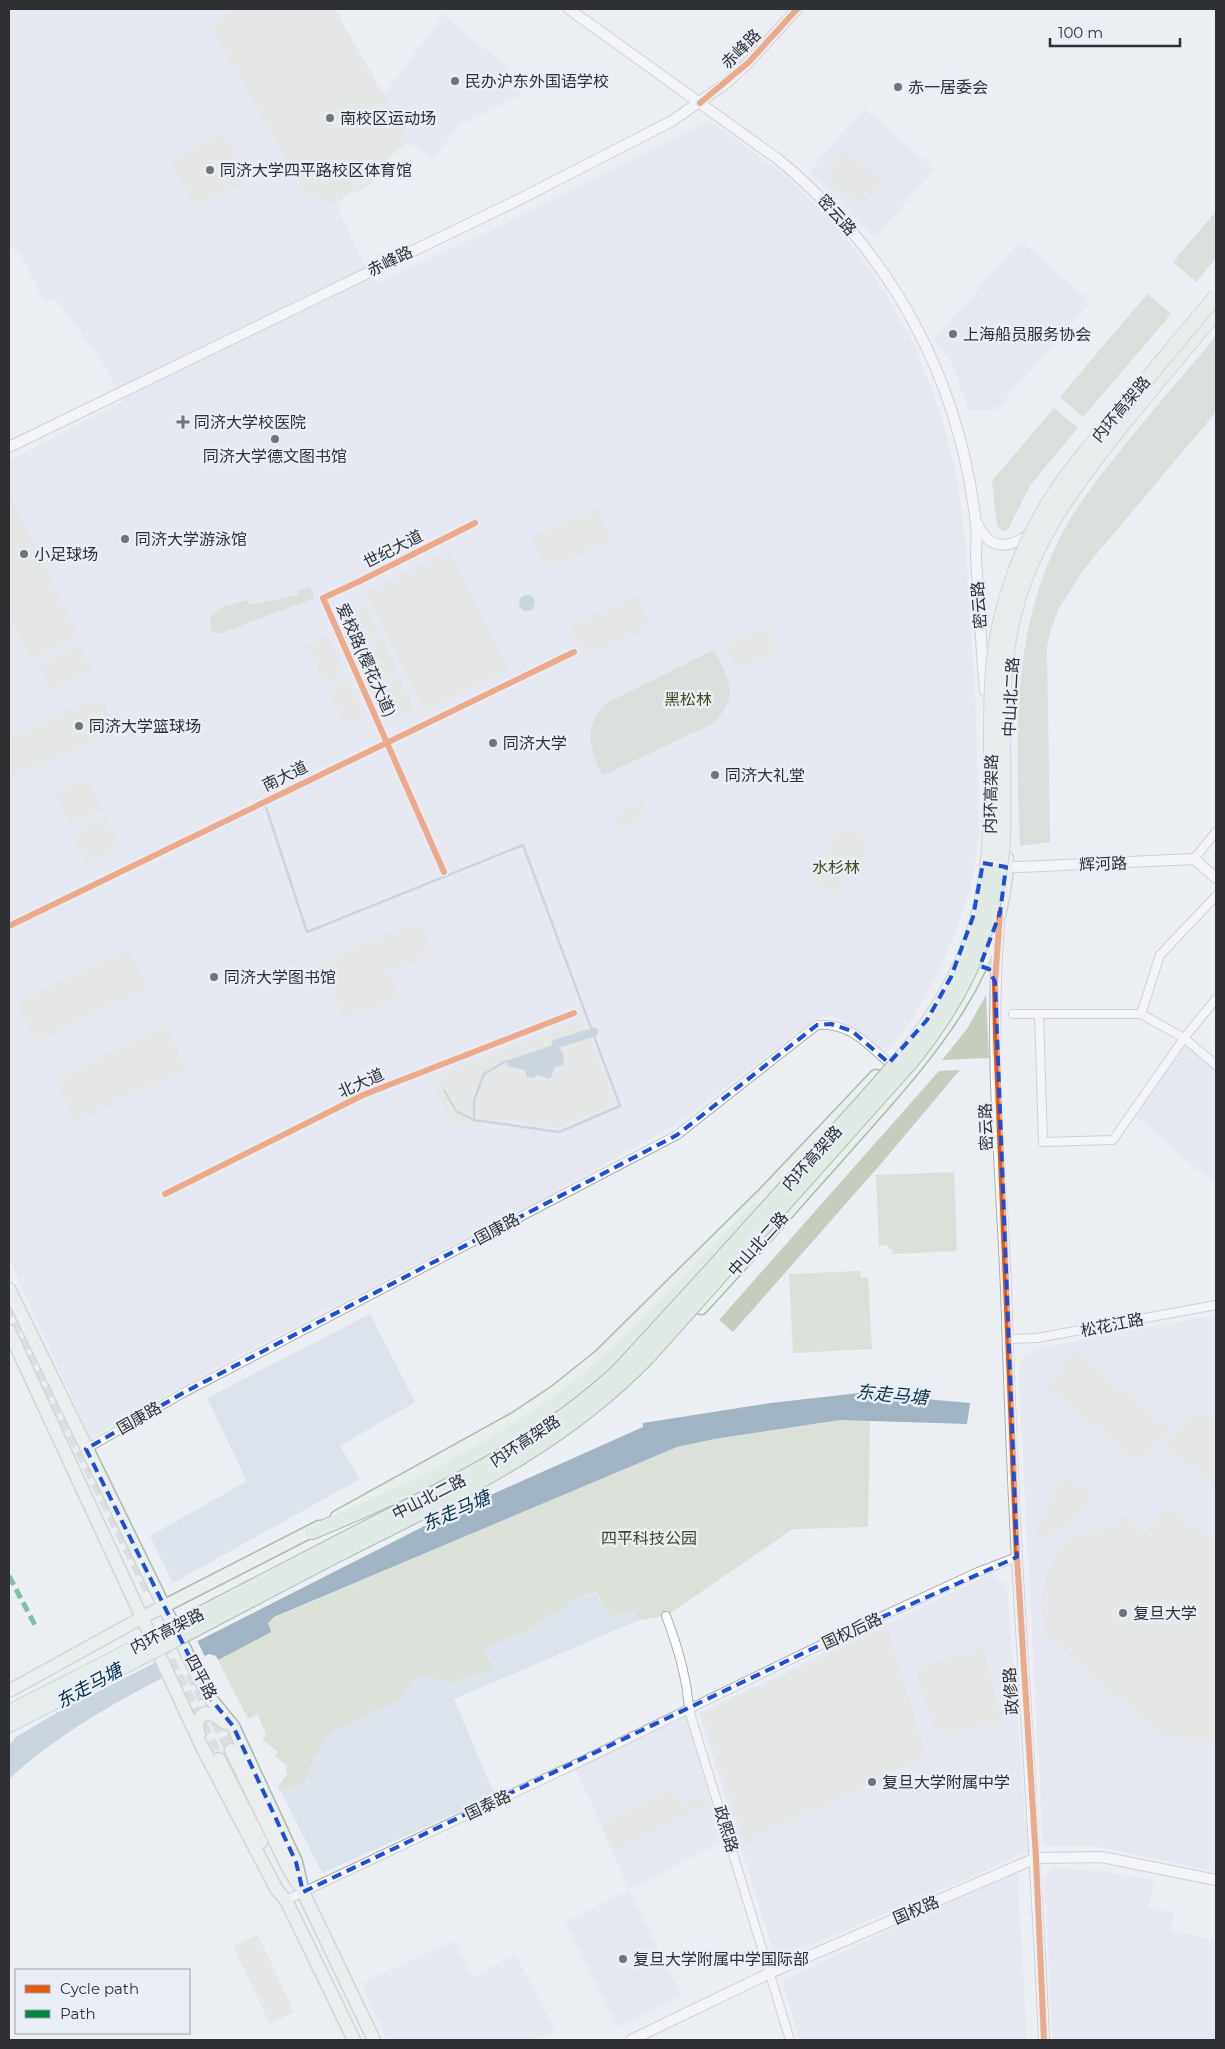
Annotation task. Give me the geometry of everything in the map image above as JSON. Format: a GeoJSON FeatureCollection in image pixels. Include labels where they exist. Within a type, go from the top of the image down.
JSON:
{"type":"FeatureCollection","features":[{"type":"Feature","properties":{"kind":"highway","name":"内环高架路"},"geometry":{"type":"LineString","coordinates":[[9,1712],[476,1471],[544,1430],[582,1402],[618,1371],[839,1128],[931,1020],[955,977],[970,943],[986,882],[990,842],[992,699],[997,640],[1004,604],[1033,531],[1054,495],[1087,451],[1216,295]]}},
{"type":"Feature","properties":{"kind":"highway","name":"内环高架路"},"geometry":{"type":"LineString","coordinates":[[9,1725],[489,1478],[565,1429],[642,1364],[891,1085],[934,1033],[962,988],[978,955],[992,908],[1000,870],[1003,838],[1002,696],[1004,668],[1014,611],[1032,558],[1072,488],[1216,312]]}},
{"type":"Feature","properties":{"kind":"highway"},"geometry":{"type":"LineString","coordinates":[[312,1532],[358,1513],[495,1443],[527,1423],[585,1381],[619,1351],[839,1128]]}},
{"type":"Feature","properties":{"kind":"main road","name":"中山北二路"},"geometry":{"type":"LineString","coordinates":[[9,1690],[143,1617],[312,1532],[516,1418],[555,1392],[600,1356],[765,1193],[889,1063],[927,1020],[951,977],[966,942],[973,918],[983,864],[988,810],[985,691],[987,659],[993,632],[1016,563],[1030,534],[1052,497],[1216,295]]}},
{"type":"Feature","properties":{"kind":"main road","name":"中山北二路"},"geometry":{"type":"LineString","coordinates":[[9,1707],[509,1457],[577,1417],[625,1382],[647,1363],[712,1296],[906,1078],[941,1034],[978,970],[1000,913],[1006,867],[1008,693],[1021,615],[1039,561],[1058,520],[1074,496],[1216,322]]}},
{"type":"Feature","properties":{"kind":"main road","name":"四平路"},"geometry":{"type":"LineString","coordinates":[[9,1289],[198,1676],[210,1698],[233,1726],[296,1862],[303,1892],[374,2040]]}},
{"type":"Feature","properties":{"kind":"main road","name":"四平路"},"geometry":{"type":"LineString","coordinates":[[9,1331],[152,1635],[159,1656],[202,1747],[277,1890],[286,1900],[354,2040]]}},
{"type":"Feature","properties":{"kind":"main road"},"geometry":{"type":"LineString","coordinates":[[202,1747],[196,1724],[200,1716],[205,1713],[219,1718],[237,1735]]}},
{"type":"Feature","properties":{"kind":"main road"},"geometry":{"type":"LineString","coordinates":[[231,1750],[288,1868],[303,1892]]}},
{"type":"Feature","properties":{"kind":"main road"},"geometry":{"type":"LineString","coordinates":[[219,1759],[283,1885],[286,1900]]}},
{"type":"Feature","properties":{"kind":"street","name":"密云路"},"geometry":{"type":"LineString","coordinates":[[569,9],[779,160],[811,186],[851,229],[887,277],[918,329],[944,388],[964,454],[975,518],[985,691]]}},
{"type":"Feature","properties":{"kind":"street","name":"赤峰路"},"geometry":{"type":"LineString","coordinates":[[9,447],[518,200],[672,121],[700,103],[749,62],[797,9]]}},
{"type":"Feature","properties":{"kind":"street","name":"密云路"},"geometry":{"type":"LineString","coordinates":[[975,518],[986,537],[1000,545],[1016,544],[1030,534]]}},
{"type":"Feature","properties":{"kind":"street"},"geometry":{"type":"LineString","coordinates":[[1216,832],[1194,859],[1216,878]]}},
{"type":"Feature","properties":{"kind":"street","name":"辉河路"},"geometry":{"type":"LineString","coordinates":[[983,864],[1006,867],[1194,859]]}},
{"type":"Feature","properties":{"kind":"street"},"geometry":{"type":"LineString","coordinates":[[1141,1014],[1160,956],[1216,896]]}},
{"type":"Feature","properties":{"kind":"street","name":"密云路"},"geometry":{"type":"LineString","coordinates":[[1000,913],[995,982],[1008,1339]]}},
{"type":"Feature","properties":{"kind":"street"},"geometry":{"type":"LineString","coordinates":[[978,970],[984,967],[989,969],[995,982]]}},
{"type":"Feature","properties":{"kind":"street"},"geometry":{"type":"LineString","coordinates":[[1039,1014],[1043,1142],[1112,1140],[1184,1038],[1216,999]]}},
{"type":"Feature","properties":{"kind":"street"},"geometry":{"type":"LineString","coordinates":[[1013,1014],[1141,1014],[1184,1038],[1216,1065]]}},
{"type":"Feature","properties":{"kind":"street","name":"国康路"},"geometry":{"type":"LineString","coordinates":[[86,1449],[183,1393],[677,1135],[817,1025],[831,1024],[852,1031],[889,1063]]}},
{"type":"Feature","properties":{"kind":"street","name":"松花江路"},"geometry":{"type":"LineString","coordinates":[[1008,1339],[1037,1338],[1216,1305]]}},
{"type":"Feature","properties":{"kind":"street","name":"政修路"},"geometry":{"type":"LineString","coordinates":[[1008,1339],[1017,1557],[1036,1858],[1044,2040]]}},
{"type":"Feature","properties":{"kind":"street","name":"国权后路"},"geometry":{"type":"LineString","coordinates":[[689,1710],[835,1638],[978,1572],[1017,1557]]}},
{"type":"Feature","properties":{"kind":"street","name":"政熙路"},"geometry":{"type":"LineString","coordinates":[[666,1616],[677,1644],[688,1686],[689,1710],[790,2040]]}},
{"type":"Feature","properties":{"kind":"street","name":"国泰路"},"geometry":{"type":"LineString","coordinates":[[286,1900],[689,1710]]}},
{"type":"Feature","properties":{"kind":"street","name":"国权路"},"geometry":{"type":"LineString","coordinates":[[631,2040],[770,1973],[1036,1858],[1102,1857],[1216,1880]]}},
{"type":"Feature","properties":{"kind":"highlighted area"},"geometry":{"type":"Polygon","coordinates":[[[983,863],[1006,867],[1000,913],[980,966],[989,969],[995,982],[1017,1557],[835,1638],[303,1892],[296,1862],[233,1726],[210,1698],[86,1449],[183,1393],[677,1135],[817,1025],[831,1024],[852,1031],[889,1063],[927,1020],[951,977],[973,917],[983,863]]]}},
{"type":"Feature","properties":{"kind":"shaded area","name":"同济大学"},"geometry":{"type":"Polygon","coordinates":[[[9,9],[335,9],[384,94],[443,15],[508,67],[522,94],[460,124],[433,160],[409,142],[389,156],[381,174],[368,186],[344,197],[336,205],[363,261],[377,283],[497,227],[710,121],[785,175],[840,229],[883,289],[915,346],[942,417],[957,477],[965,538],[976,713],[979,835],[971,887],[950,946],[935,978],[914,1017],[893,1046],[883,1056],[844,1021],[830,1016],[816,1019],[679,1123],[546,1197],[236,1357],[90,1438],[9,1259],[9,461],[123,401],[97,354],[56,300],[44,302],[21,256],[9,244],[9,9]]]}},
{"type":"Feature","properties":{"kind":"shaded area"},"geometry":{"type":"Polygon","coordinates":[[[864,108],[934,169],[875,238],[809,172],[864,108]]]}},
{"type":"Feature","properties":{"kind":"shaded area"},"geometry":{"type":"Polygon","coordinates":[[[1021,241],[1090,302],[996,410],[968,410],[951,361],[934,339],[1021,241]]]}},
{"type":"Feature","properties":{"kind":"shaded area"},"geometry":{"type":"Polygon","coordinates":[[[1185,1043],[1216,1070],[1216,1185],[1134,1115],[1153,1084],[1185,1043]]]}},
{"type":"Feature","properties":{"kind":"shaded area"},"geometry":{"type":"Polygon","coordinates":[[[370,1314],[415,1402],[340,1446],[360,1479],[173,1583],[150,1536],[247,1481],[207,1398],[370,1314]]]}},
{"type":"Feature","properties":{"kind":"shaded area","name":"复旦大学"},"geometry":{"type":"Polygon","coordinates":[[[1216,1315],[1216,1872],[1094,1846],[1043,1845],[1019,1381],[1020,1363],[1025,1355],[1038,1348],[1216,1315]]]}},
{"type":"Feature","properties":{"kind":"shaded area","name":"复旦大学附属中学"},"geometry":{"type":"Polygon","coordinates":[[[991,1574],[1007,1586],[1028,1851],[776,1960],[699,1713],[991,1574]]]}},
{"type":"Feature","properties":{"kind":"shaded area"},"geometry":{"type":"Polygon","coordinates":[[[595,1592],[610,1618],[634,1610],[639,1620],[454,1699],[495,1796],[322,1873],[281,1792],[306,1780],[315,1755],[332,1731],[398,1701],[417,1675],[454,1683],[494,1668],[484,1648],[525,1631],[568,1603],[585,1594],[595,1592]]]}},
{"type":"Feature","properties":{"kind":"shaded area"},"geometry":{"type":"Polygon","coordinates":[[[686,1717],[723,1840],[629,1890],[576,1769],[686,1717]]]}},
{"type":"Feature","properties":{"kind":"shaded area"},"geometry":{"type":"Polygon","coordinates":[[[1054,1868],[1106,1872],[1154,1881],[1148,1907],[1174,1913],[1171,1930],[1216,1941],[1216,2040],[1053,2040],[1044,1879],[1054,1868]]]}},
{"type":"Feature","properties":{"kind":"shaded area"},"geometry":{"type":"Polygon","coordinates":[[[1017,1869],[1027,2040],[800,2040],[782,1981],[1017,1869]]]}},
{"type":"Feature","properties":{"kind":"shaded area","name":"复旦大学附属中学国际部"},"geometry":{"type":"Polygon","coordinates":[[[629,1890],[681,1995],[617,2027],[565,1923],[629,1890]]]}},
{"type":"Feature","properties":{"kind":"shaded area"},"geometry":{"type":"Polygon","coordinates":[[[455,1941],[473,1977],[516,1955],[555,2030],[534,2040],[387,2040],[361,1983],[455,1941]]]}},
{"type":"Feature","properties":{"kind":"green space","name":"南校区运动场"},"geometry":{"type":"Polygon","coordinates":[[[229,9],[335,9],[409,142],[389,156],[381,174],[368,186],[321,206],[315,196],[309,199],[213,30],[229,9]]]}},
{"type":"Feature","properties":{"kind":"green space","name":"同济大学四平路校区体育馆"},"geometry":{"type":"Polygon","coordinates":[[[225,132],[248,178],[196,208],[171,162],[225,132]]]}},
{"type":"Feature","properties":{"kind":"green space"},"geometry":{"type":"Polygon","coordinates":[[[845,150],[883,181],[861,207],[824,175],[845,150]]]}},
{"type":"Feature","properties":{"kind":"green space"},"geometry":{"type":"Polygon","coordinates":[[[1216,211],[1216,258],[1196,282],[1173,262],[1216,211]]]}},
{"type":"Feature","properties":{"kind":"green space"},"geometry":{"type":"Polygon","coordinates":[[[1147,294],[1171,314],[1083,417],[1060,397],[1147,294]]]}},
{"type":"Feature","properties":{"kind":"green space"},"geometry":{"type":"Polygon","coordinates":[[[1216,336],[1216,412],[1084,569],[1059,608],[1047,647],[1050,842],[1020,846],[1019,697],[1023,660],[1039,587],[1059,538],[1083,500],[1131,437],[1216,336]]]}},
{"type":"Feature","properties":{"kind":"green space"},"geometry":{"type":"Polygon","coordinates":[[[1054,408],[1078,428],[1031,484],[1008,529],[1003,532],[997,525],[992,481],[1054,408]]]}},
{"type":"Feature","properties":{"kind":"green space","name":"小足球场"},"geometry":{"type":"Polygon","coordinates":[[[10,495],[78,636],[31,659],[9,613],[10,495]]]}},
{"type":"Feature","properties":{"kind":"green space"},"geometry":{"type":"Polygon","coordinates":[[[598,509],[611,540],[545,568],[532,538],[598,509]]]}},
{"type":"Feature","properties":{"kind":"green space"},"geometry":{"type":"Polygon","coordinates":[[[450,552],[508,669],[424,710],[367,593],[450,552]]]}},
{"type":"Feature","properties":{"kind":"green space"},"geometry":{"type":"Polygon","coordinates":[[[310,587],[314,596],[312,599],[219,634],[212,632],[210,618],[222,607],[248,600],[249,605],[299,595],[298,590],[310,587]]]}},
{"type":"Feature","properties":{"kind":"green space"},"geometry":{"type":"Polygon","coordinates":[[[637,597],[650,627],[584,656],[570,626],[637,597]]]}},
{"type":"Feature","properties":{"kind":"green space"},"geometry":{"type":"Polygon","coordinates":[[[363,601],[378,633],[361,641],[346,609],[363,601]]]}},
{"type":"Feature","properties":{"kind":"green space"},"geometry":{"type":"Polygon","coordinates":[[[774,627],[774,655],[737,671],[727,649],[733,640],[774,627]]]}},
{"type":"Feature","properties":{"kind":"green space"},"geometry":{"type":"Polygon","coordinates":[[[328,637],[345,673],[325,683],[308,646],[328,637]]]}},
{"type":"Feature","properties":{"kind":"green space"},"geometry":{"type":"Polygon","coordinates":[[[382,639],[397,671],[380,679],[365,647],[382,639]]]}},
{"type":"Feature","properties":{"kind":"green space"},"geometry":{"type":"Polygon","coordinates":[[[79,646],[92,670],[51,690],[39,666],[79,646]]]}},
{"type":"Feature","properties":{"kind":"green space","name":"黑松林"},"geometry":{"type":"Polygon","coordinates":[[[714,650],[725,671],[730,688],[727,705],[721,714],[712,724],[602,776],[594,756],[590,738],[598,712],[606,703],[714,650]]]}},
{"type":"Feature","properties":{"kind":"green space"},"geometry":{"type":"Polygon","coordinates":[[[399,677],[414,709],[398,717],[382,686],[399,677]]]}},
{"type":"Feature","properties":{"kind":"green space"},"geometry":{"type":"Polygon","coordinates":[[[347,678],[365,715],[345,724],[327,687],[347,678]]]}},
{"type":"Feature","properties":{"kind":"green space"},"geometry":{"type":"Polygon","coordinates":[[[100,696],[116,729],[9,779],[9,738],[100,696]]]}},
{"type":"Feature","properties":{"kind":"green space"},"geometry":{"type":"Polygon","coordinates":[[[87,779],[102,808],[70,825],[55,795],[87,779]]]}},
{"type":"Feature","properties":{"kind":"green space"},"geometry":{"type":"Polygon","coordinates":[[[642,801],[648,814],[620,828],[614,815],[642,801]]]}},
{"type":"Feature","properties":{"kind":"green space"},"geometry":{"type":"Polygon","coordinates":[[[105,818],[120,848],[88,864],[73,835],[105,818]]]}},
{"type":"Feature","properties":{"kind":"green space","name":"水杉林"},"geometry":{"type":"Polygon","coordinates":[[[846,825],[873,844],[837,896],[808,877],[846,825]]]}},
{"type":"Feature","properties":{"kind":"green space"},"geometry":{"type":"Polygon","coordinates":[[[419,921],[432,954],[389,970],[400,996],[345,1018],[321,964],[419,921]]]}},
{"type":"Feature","properties":{"kind":"green space"},"geometry":{"type":"Polygon","coordinates":[[[129,950],[147,988],[36,1041],[18,1003],[129,950]]]}},
{"type":"Feature","properties":{"kind":"green space"},"geometry":{"type":"Polygon","coordinates":[[[986,995],[989,1058],[942,1060],[967,1029],[986,995]]]}},
{"type":"Feature","properties":{"kind":"green space"},"geometry":{"type":"Polygon","coordinates":[[[584,1019],[615,1104],[557,1128],[509,1121],[474,1126],[452,1123],[432,1079],[584,1019]]]}},
{"type":"Feature","properties":{"kind":"green space"},"geometry":{"type":"Polygon","coordinates":[[[167,1027],[186,1069],[75,1121],[56,1079],[167,1027]]]}},
{"type":"Feature","properties":{"kind":"green space"},"geometry":{"type":"Polygon","coordinates":[[[960,1070],[879,1166],[733,1332],[719,1320],[939,1071],[960,1070]]]}},
{"type":"Feature","properties":{"kind":"green space"},"geometry":{"type":"Polygon","coordinates":[[[954,1172],[957,1251],[893,1254],[892,1249],[888,1248],[888,1245],[879,1246],[876,1175],[954,1172]]]}},
{"type":"Feature","properties":{"kind":"green space"},"geometry":{"type":"Polygon","coordinates":[[[860,1271],[861,1278],[868,1277],[872,1349],[793,1353],[789,1274],[860,1271]]]}},
{"type":"Feature","properties":{"kind":"green space"},"geometry":{"type":"Polygon","coordinates":[[[1074,1351],[1170,1429],[1141,1464],[1046,1387],[1074,1351]]]}},
{"type":"Feature","properties":{"kind":"green space"},"geometry":{"type":"Polygon","coordinates":[[[1197,1409],[1216,1425],[1216,1487],[1166,1446],[1197,1409]]]}},
{"type":"Feature","properties":{"kind":"green space","name":"四平科技公园"},"geometry":{"type":"Polygon","coordinates":[[[840,1420],[870,1420],[868,1527],[793,1529],[666,1616],[639,1620],[634,1610],[610,1618],[596,1592],[585,1594],[525,1631],[484,1648],[494,1668],[454,1683],[417,1675],[398,1701],[332,1731],[315,1755],[306,1780],[281,1792],[278,1787],[288,1773],[285,1770],[288,1766],[275,1756],[278,1752],[262,1739],[266,1734],[257,1714],[248,1719],[218,1660],[270,1632],[268,1623],[271,1619],[677,1447],[714,1439],[840,1420]]]}},
{"type":"Feature","properties":{"kind":"green space"},"geometry":{"type":"Polygon","coordinates":[[[1062,1477],[1093,1494],[1061,1533],[1033,1536],[1062,1477]]]}},
{"type":"Feature","properties":{"kind":"green space"},"geometry":{"type":"Polygon","coordinates":[[[1169,1506],[1216,1545],[1216,1739],[1205,1743],[1162,1736],[1047,1636],[1043,1617],[1046,1579],[1052,1562],[1062,1548],[1076,1537],[1093,1530],[1115,1529],[1125,1517],[1144,1534],[1169,1506]]]}},
{"type":"Feature","properties":{"kind":"green space"},"geometry":{"type":"Polygon","coordinates":[[[887,1627],[926,1756],[745,1843],[703,1713],[887,1627]]]}},
{"type":"Feature","properties":{"kind":"green space"},"geometry":{"type":"Polygon","coordinates":[[[983,1647],[1002,1720],[951,1735],[943,1732],[936,1734],[916,1671],[983,1647]]]}},
{"type":"Feature","properties":{"kind":"green space"},"geometry":{"type":"Polygon","coordinates":[[[673,1787],[682,1804],[704,1793],[709,1803],[615,1851],[601,1823],[673,1787]]]}},
{"type":"Feature","properties":{"kind":"green space"},"geometry":{"type":"Polygon","coordinates":[[[258,1935],[294,2012],[270,2024],[233,1946],[258,1935]]]}},
{"type":"Feature","properties":{"kind":"water"},"geometry":{"type":"Polygon","coordinates":[[[527,595],[533,597],[535,603],[533,609],[527,611],[521,609],[519,603],[521,597],[527,595]]]}},
{"type":"Feature","properties":{"kind":"water"},"geometry":{"type":"Polygon","coordinates":[[[556,1044],[563,1053],[563,1065],[555,1067],[550,1079],[538,1075],[532,1078],[527,1077],[525,1070],[509,1067],[506,1061],[556,1044]]]}},
{"type":"Feature","properties":{"kind":"water","name":"东走马塘"},"geometry":{"type":"Polygon","coordinates":[[[859,1393],[970,1403],[967,1424],[840,1420],[714,1439],[677,1447],[274,1617],[268,1623],[271,1632],[218,1660],[216,1656],[209,1654],[130,1695],[79,1725],[9,1779],[9,1745],[16,1737],[58,1712],[450,1513],[643,1427],[643,1423],[771,1403],[859,1393]]]}},
{"type":"Feature","properties":{"kind":"pier"},"geometry":{"type":"Polygon","coordinates":[[[196,1638],[206,1659],[165,1680],[155,1659],[196,1638]]]}},
{"type":"Feature","properties":{"kind":"waterway"},"geometry":{"type":"LineString","coordinates":[[266,807],[307,932],[523,845],[620,1106],[559,1132],[474,1120],[456,1111],[444,1090]]}},
{"type":"Feature","properties":{"kind":"waterway"},"geometry":{"type":"LineString","coordinates":[[556,1044],[594,1032]]}},
{"type":"Feature","properties":{"kind":"waterway"},"geometry":{"type":"LineString","coordinates":[[474,1120],[474,1100],[484,1074],[506,1061]]}},
{"type":"Feature","properties":{"kind":"tunnel"},"geometry":{"type":"LineString","coordinates":[[9,1305],[149,1590]]}},
{"type":"Feature","properties":{"kind":"tunnel"},"geometry":{"type":"LineString","coordinates":[[161,1644],[219,1759]]}},
{"type":"Feature","properties":{"kind":"tunnel"},"geometry":{"type":"LineString","coordinates":[[190,1673],[231,1750]]}},
{"type":"Feature","properties":{"kind":"marked path"},"geometry":{"type":"LineString","coordinates":[[9,1576],[35,1625]]}},
{"type":"Feature","properties":{"kind":"cycle path"},"geometry":{"type":"LineString","coordinates":[[700,103],[749,62],[797,9]]}},
{"type":"Feature","properties":{"kind":"cycle path","name":"世纪大道"},"geometry":{"type":"LineString","coordinates":[[444,872],[323,598],[475,523]]}},
{"type":"Feature","properties":{"kind":"cycle path","name":"南大道"},"geometry":{"type":"LineString","coordinates":[[9,926],[574,652]]}},
{"type":"Feature","properties":{"kind":"cycle path"},"geometry":{"type":"LineString","coordinates":[[1000,913],[995,982],[996,1033],[1017,1557],[1036,1858],[1044,2040]]}},
{"type":"Feature","properties":{"kind":"cycle path","name":"北大道"},"geometry":{"type":"LineString","coordinates":[[165,1194],[363,1095],[574,1013]]}},
{"type":"Feature","properties":{"kind":"place","name":"民办沪东外国语学校"},"geometry":{"type":"Point","coordinates":[455,81]}},
{"type":"Feature","properties":{"kind":"place","name":"赤一居委会"},"geometry":{"type":"Point","coordinates":[898,87]}},
{"type":"Feature","properties":{"kind":"place","name":"南校区运动场"},"geometry":{"type":"Point","coordinates":[330,118]}},
{"type":"Feature","properties":{"kind":"place","name":"同济大学四平路校区体育馆"},"geometry":{"type":"Point","coordinates":[210,170]}},
{"type":"Feature","properties":{"kind":"place","name":"上海船员服务协会"},"geometry":{"type":"Point","coordinates":[953,334]}},
{"type":"Feature","properties":{"kind":"place","name":"同济大学校医院"},"geometry":{"type":"Point","coordinates":[183,422]}},
{"type":"Feature","properties":{"kind":"place","name":"同济大学德文图书馆"},"geometry":{"type":"Point","coordinates":[275,439]}},
{"type":"Feature","properties":{"kind":"place","name":"同济大学游泳馆"},"geometry":{"type":"Point","coordinates":[125,539]}},
{"type":"Feature","properties":{"kind":"place","name":"小足球场"},"geometry":{"type":"Point","coordinates":[24,554]}},
{"type":"Feature","properties":{"kind":"place","name":"同济大学篮球场"},"geometry":{"type":"Point","coordinates":[79,726]}},
{"type":"Feature","properties":{"kind":"place","name":"同济大学"},"geometry":{"type":"Point","coordinates":[493,743]}},
{"type":"Feature","properties":{"kind":"place","name":"同济大礼堂"},"geometry":{"type":"Point","coordinates":[715,775]}},
{"type":"Feature","properties":{"kind":"place","name":"同济大学图书馆"},"geometry":{"type":"Point","coordinates":[214,977]}},
{"type":"Feature","properties":{"kind":"place","name":"复旦大学"},"geometry":{"type":"Point","coordinates":[1123,1613]}},
{"type":"Feature","properties":{"kind":"place","name":"复旦大学附属中学"},"geometry":{"type":"Point","coordinates":[872,1782]}},
{"type":"Feature","properties":{"kind":"place","name":"复旦大学附属中学国际部"},"geometry":{"type":"Point","coordinates":[623,1959]}}]}
